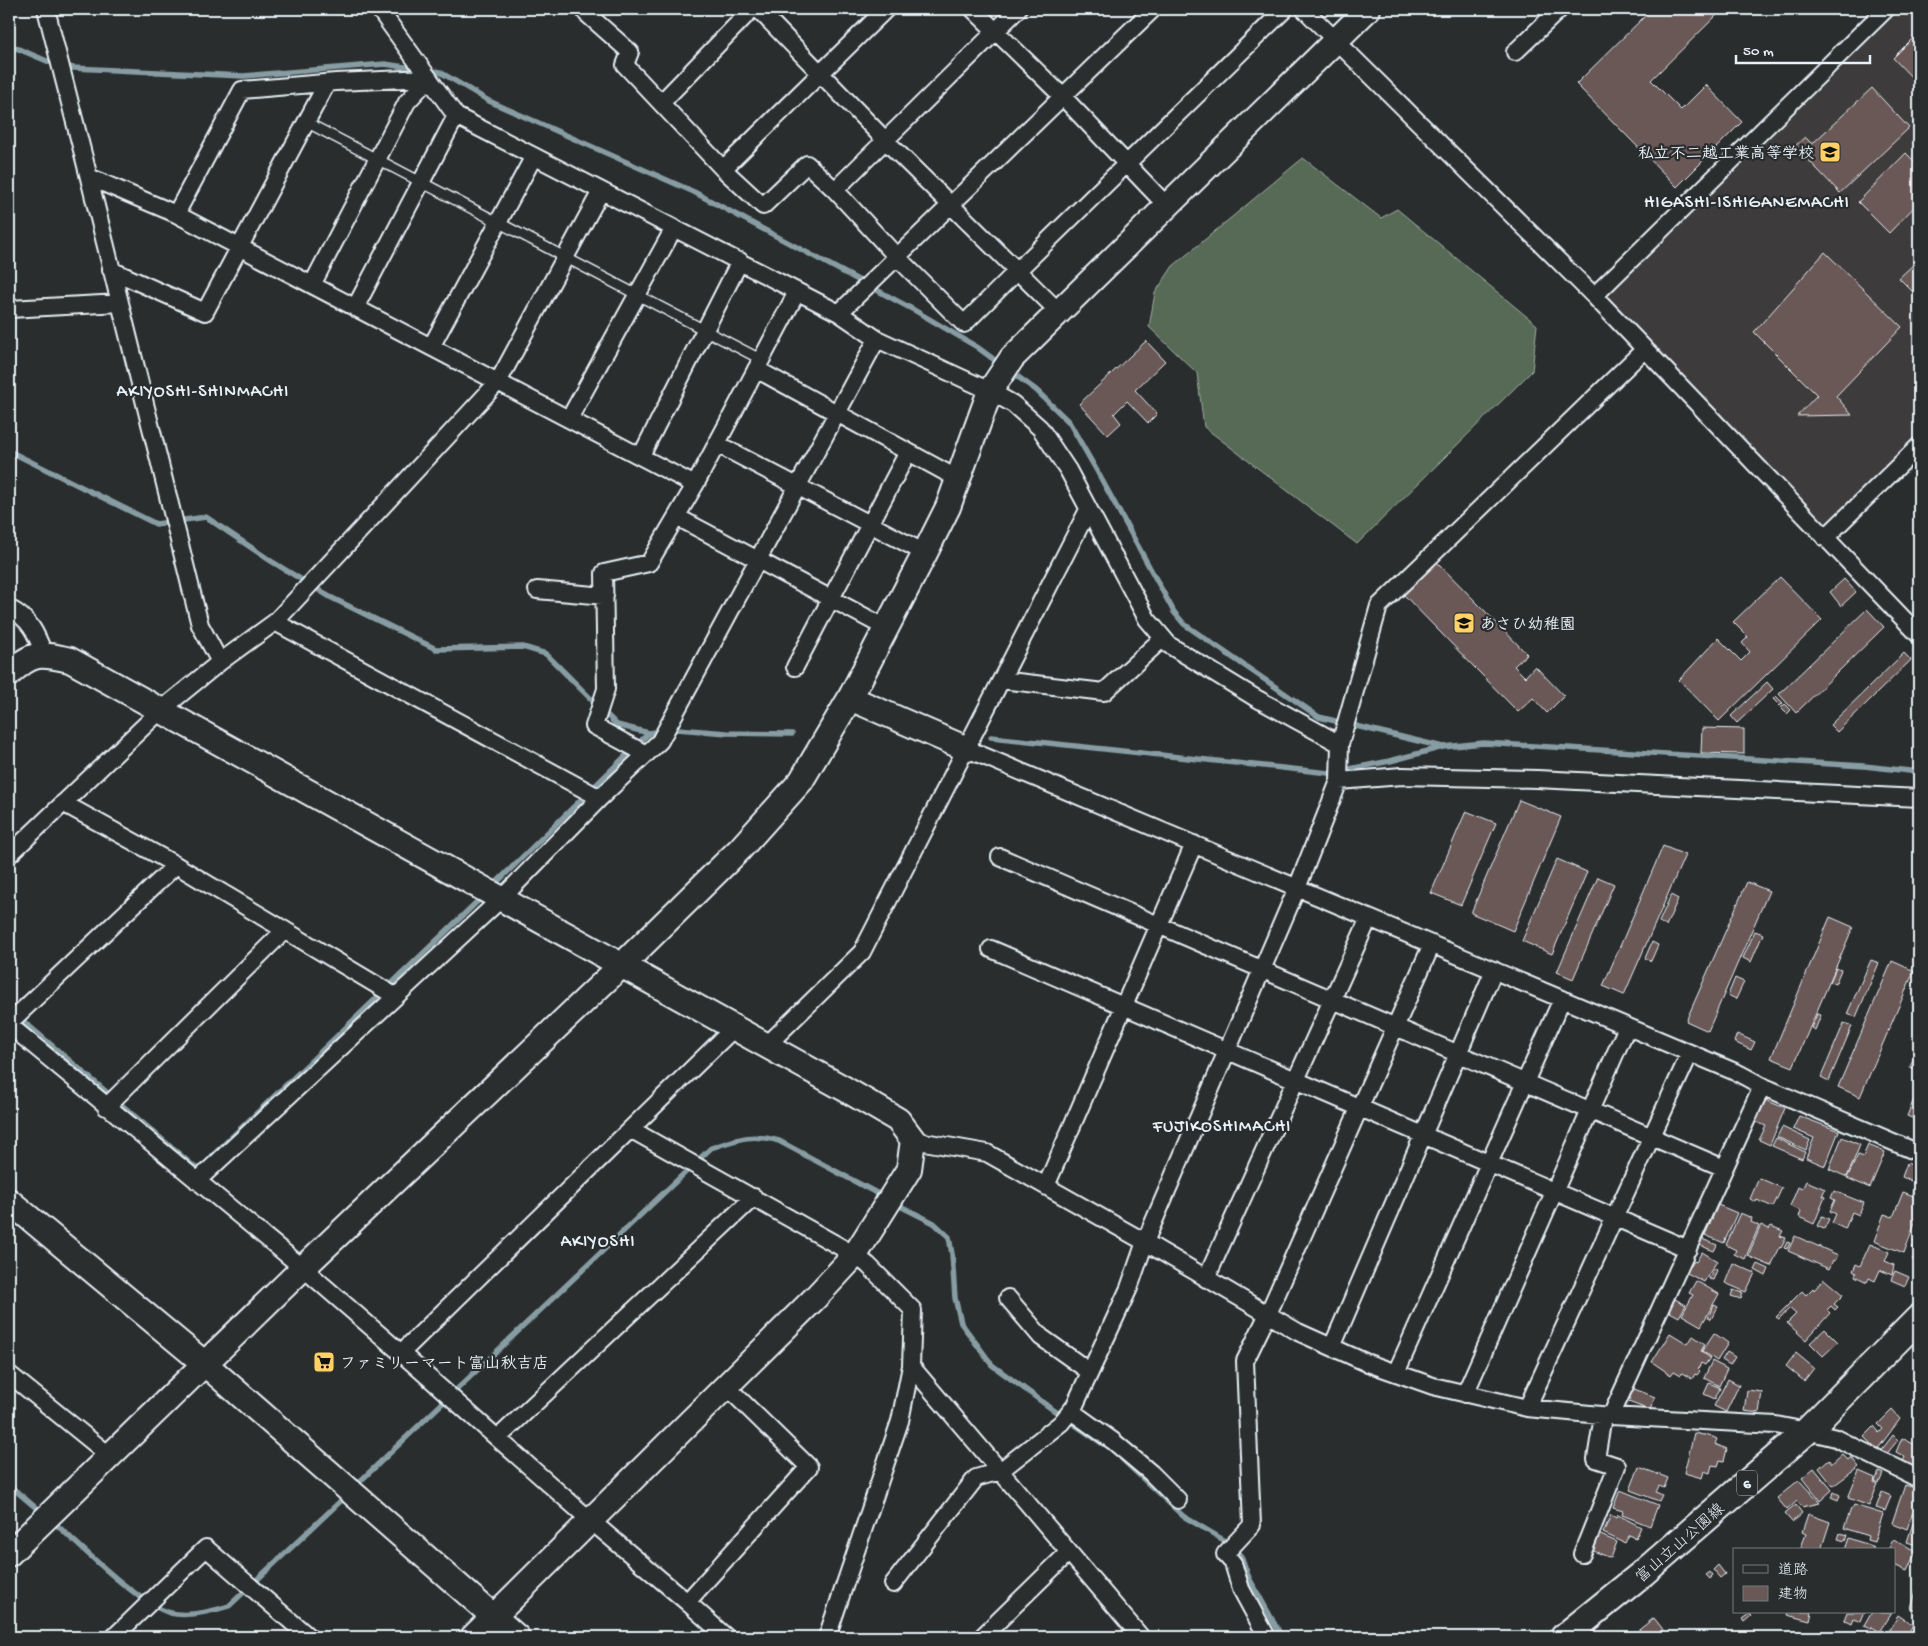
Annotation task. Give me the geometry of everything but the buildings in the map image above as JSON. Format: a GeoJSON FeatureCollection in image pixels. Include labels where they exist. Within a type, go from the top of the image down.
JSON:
{"type":"FeatureCollection","features":[{"type":"Feature","properties":{"kind":"main road","name":"富山立山公園線"},"geometry":{"type":"LineString","coordinates":[[1564,1637],[1643,1573],[1808,1431],[1919,1318]]}},
{"type":"Feature","properties":{"kind":"street"},"geometry":{"type":"LineString","coordinates":[[46,9],[200,625],[220,662]]}},
{"type":"Feature","properties":{"kind":"street"},"geometry":{"type":"LineString","coordinates":[[379,9],[456,116],[839,313],[877,339],[1013,404],[1040,428],[1068,470],[1147,618],[1169,645],[1254,697],[1340,744]]}},
{"type":"Feature","properties":{"kind":"street"},"geometry":{"type":"LineString","coordinates":[[661,104],[752,9]]}},
{"type":"Feature","properties":{"kind":"street"},"geometry":{"type":"LineString","coordinates":[[758,9],[885,140],[1060,313]]}},
{"type":"Feature","properties":{"kind":"street"},"geometry":{"type":"LineString","coordinates":[[723,169],[886,9]]}},
{"type":"Feature","properties":{"kind":"street"},"geometry":{"type":"LineString","coordinates":[[973,9],[1063,97],[1167,206]]}},
{"type":"Feature","properties":{"kind":"street"},"geometry":{"type":"LineString","coordinates":[[835,190],[1018,9]]}},
{"type":"Feature","properties":{"kind":"street"},"geometry":{"type":"LineString","coordinates":[[839,313],[898,258],[950,205],[1153,9]]}},
{"type":"Feature","properties":{"kind":"street"},"geometry":{"type":"LineString","coordinates":[[586,10],[630,52],[625,65],[723,169],[763,206],[807,164],[835,190],[898,258],[964,324],[1285,9]]}},
{"type":"Feature","properties":{"kind":"street"},"geometry":{"type":"LineString","coordinates":[[1304,9],[1594,296],[1919,635]]}},
{"type":"Feature","properties":{"kind":"street"},"geometry":{"type":"LineString","coordinates":[[9,1554],[303,1268],[740,849],[801,781],[888,629],[926,553],[948,507],[990,392],[1012,358],[1368,9]]}},
{"type":"Feature","properties":{"kind":"street"},"geometry":{"type":"LineString","coordinates":[[1515,52],[1560,9]]}},
{"type":"Feature","properties":{"kind":"street"},"geometry":{"type":"LineString","coordinates":[[1594,296],[1886,9]]}},
{"type":"Feature","properties":{"kind":"street"},"geometry":{"type":"LineString","coordinates":[[176,214],[242,90],[327,83],[428,78]]}},
{"type":"Feature","properties":{"kind":"street"},"geometry":{"type":"LineString","coordinates":[[312,285],[407,102],[428,78]]}},
{"type":"Feature","properties":{"kind":"street"},"geometry":{"type":"LineString","coordinates":[[111,270],[205,312],[327,83]]}},
{"type":"Feature","properties":{"kind":"street"},"geometry":{"type":"LineString","coordinates":[[355,308],[456,116]]}},
{"type":"Feature","properties":{"kind":"street"},"geometry":{"type":"LineString","coordinates":[[431,347],[534,156]]}},
{"type":"Feature","properties":{"kind":"street"},"geometry":{"type":"LineString","coordinates":[[89,177],[176,214],[695,485]]}},
{"type":"Feature","properties":{"kind":"street"},"geometry":{"type":"LineString","coordinates":[[9,854],[162,710],[220,662],[275,622],[498,382],[601,190]]}},
{"type":"Feature","properties":{"kind":"street"},"geometry":{"type":"LineString","coordinates":[[569,419],[674,228]]}},
{"type":"Feature","properties":{"kind":"street"},"geometry":{"type":"LineString","coordinates":[[641,456],[740,261]]}},
{"type":"Feature","properties":{"kind":"street"},"geometry":{"type":"LineString","coordinates":[[646,754],[594,726],[606,688],[604,573],[650,563],[695,485],[797,292]]}},
{"type":"Feature","properties":{"kind":"street"},"geometry":{"type":"LineString","coordinates":[[9,309],[120,303]]}},
{"type":"Feature","properties":{"kind":"street"},"geometry":{"type":"LineString","coordinates":[[196,1181],[502,898],[600,798],[660,741],[877,339]]}},
{"type":"Feature","properties":{"kind":"street"},"geometry":{"type":"LineString","coordinates":[[893,1584],[976,1478],[1000,1471],[1066,1417],[1090,1372],[1129,1288],[1145,1242],[1297,888],[1339,781],[1340,744],[1379,606],[1645,349]]}},
{"type":"Feature","properties":{"kind":"street"},"geometry":{"type":"LineString","coordinates":[[759,365],[837,414],[958,479]]}},
{"type":"Feature","properties":{"kind":"street"},"geometry":{"type":"LineString","coordinates":[[717,444],[926,553]]}},
{"type":"Feature","properties":{"kind":"street"},"geometry":{"type":"LineString","coordinates":[[1825,538],[1919,446]]}},
{"type":"Feature","properties":{"kind":"street"},"geometry":{"type":"LineString","coordinates":[[795,667],[908,452]]}},
{"type":"Feature","properties":{"kind":"street"},"geometry":{"type":"LineString","coordinates":[[766,1046],[862,952],[1088,510]]}},
{"type":"Feature","properties":{"kind":"street"},"geometry":{"type":"LineString","coordinates":[[677,517],[888,629]]}},
{"type":"Feature","properties":{"kind":"street"},"geometry":{"type":"LineString","coordinates":[[537,590],[605,596]]}},
{"type":"Feature","properties":{"kind":"street"},"geometry":{"type":"LineString","coordinates":[[9,608],[34,628],[44,654]]}},
{"type":"Feature","properties":{"kind":"street"},"geometry":{"type":"LineString","coordinates":[[275,622],[600,798]]}},
{"type":"Feature","properties":{"kind":"street"},"geometry":{"type":"LineString","coordinates":[[1001,680],[1104,692],[1163,638]]}},
{"type":"Feature","properties":{"kind":"street"},"geometry":{"type":"LineString","coordinates":[[9,674],[21,662],[44,654],[70,660],[736,1027],[766,1046],[898,1120],[913,1140],[987,1153],[1145,1242],[1298,1332],[1332,1347],[1433,1386],[1527,1408],[1607,1416],[1776,1425],[1808,1431],[1843,1441],[1919,1479]]}},
{"type":"Feature","properties":{"kind":"street"},"geometry":{"type":"LineString","coordinates":[[850,698],[1740,1074],[1762,1086],[1919,1153]]}},
{"type":"Feature","properties":{"kind":"street"},"geometry":{"type":"LineString","coordinates":[[1339,781],[1402,776],[1528,779],[1919,798]]}},
{"type":"Feature","properties":{"kind":"street"},"geometry":{"type":"LineString","coordinates":[[63,803],[176,865],[395,996]]}},
{"type":"Feature","properties":{"kind":"street"},"geometry":{"type":"LineString","coordinates":[[1046,1186],[1194,844]]}},
{"type":"Feature","properties":{"kind":"street"},"geometry":{"type":"LineString","coordinates":[[1000,857],[1724,1168]]}},
{"type":"Feature","properties":{"kind":"street"},"geometry":{"type":"LineString","coordinates":[[176,865],[9,1024],[303,1268],[726,1637]]}},
{"type":"Feature","properties":{"kind":"street"},"geometry":{"type":"LineString","coordinates":[[1206,1279],[1369,918]]}},
{"type":"Feature","properties":{"kind":"street"},"geometry":{"type":"LineString","coordinates":[[106,1106],[285,930]]}},
{"type":"Feature","properties":{"kind":"street"},"geometry":{"type":"LineString","coordinates":[[1268,1637],[1241,1589],[1233,1563],[1225,1554],[1252,1525],[1245,1361],[1268,1314],[1432,944]]}},
{"type":"Feature","properties":{"kind":"street"},"geometry":{"type":"LineString","coordinates":[[991,948],[1688,1249]]}},
{"type":"Feature","properties":{"kind":"street"},"geometry":{"type":"LineString","coordinates":[[1332,1347],[1494,970]]}},
{"type":"Feature","properties":{"kind":"street"},"geometry":{"type":"LineString","coordinates":[[1396,1373],[1562,999]]}},
{"type":"Feature","properties":{"kind":"street"},"geometry":{"type":"LineString","coordinates":[[401,1353],[736,1027]]}},
{"type":"Feature","properties":{"kind":"street"},"geometry":{"type":"LineString","coordinates":[[1465,1394],[1627,1027]]}},
{"type":"Feature","properties":{"kind":"street"},"geometry":{"type":"LineString","coordinates":[[1527,1408],[1690,1053]]}},
{"type":"Feature","properties":{"kind":"street"},"geometry":{"type":"LineString","coordinates":[[1582,1554],[1617,1466],[1596,1459],[1607,1416],[1688,1249],[1762,1086]]}},
{"type":"Feature","properties":{"kind":"street"},"geometry":{"type":"LineString","coordinates":[[632,1130],[855,1255],[868,1265],[913,1310],[911,1366],[900,1421],[827,1637]]}},
{"type":"Feature","properties":{"kind":"street"},"geometry":{"type":"LineString","coordinates":[[473,1637],[727,1387],[855,1255],[909,1169],[913,1140]]}},
{"type":"Feature","properties":{"kind":"street"},"geometry":{"type":"LineString","coordinates":[[498,1438],[754,1197]]}},
{"type":"Feature","properties":{"kind":"street"},"geometry":{"type":"LineString","coordinates":[[9,1201],[204,1364],[517,1637]]}},
{"type":"Feature","properties":{"kind":"street"},"geometry":{"type":"LineString","coordinates":[[1008,1298],[1042,1338],[1090,1372]]}},
{"type":"Feature","properties":{"kind":"street"},"geometry":{"type":"LineString","coordinates":[[911,1366],[1141,1637]]}},
{"type":"Feature","properties":{"kind":"street"},"geometry":{"type":"LineString","coordinates":[[9,1374],[110,1456]]}},
{"type":"Feature","properties":{"kind":"street"},"geometry":{"type":"LineString","coordinates":[[687,1602],[809,1467],[727,1387]]}},
{"type":"Feature","properties":{"kind":"street"},"geometry":{"type":"LineString","coordinates":[[1066,1417],[1113,1441],[1151,1473],[1178,1500]]}},
{"type":"Feature","properties":{"kind":"street"},"geometry":{"type":"LineString","coordinates":[[114,1637],[206,1548],[260,1594],[298,1634]]}},
{"type":"Feature","properties":{"kind":"street"},"geometry":{"type":"LineString","coordinates":[[982,1637],[1069,1552]]}},
{"type":"Feature","properties":{"kind":"lane"},"geometry":{"type":"LineString","coordinates":[[306,122],[705,330],[759,365]]}},
{"type":"Feature","properties":{"kind":"shaded area","name":"私立不二越工業高等学校"},"geometry":{"type":"Polygon","coordinates":[[[1886,9],[1919,9],[1919,446],[1825,538],[1594,296],[1886,9]]]}},
{"type":"Feature","properties":{"kind":"green space"},"geometry":{"type":"Polygon","coordinates":[[[1303,158],[1381,218],[1397,209],[1537,325],[1532,371],[1357,544],[1204,427],[1197,373],[1149,327],[1155,293],[1173,266],[1303,158]]]}},
{"type":"Feature","properties":{"kind":"waterway"},"geometry":{"type":"LineString","coordinates":[[9,45],[47,61],[73,68],[243,76],[385,64],[418,69]]}},
{"type":"Feature","properties":{"kind":"waterway"},"geometry":{"type":"LineString","coordinates":[[427,70],[440,72],[489,101],[694,192],[914,310],[977,347],[1000,364]]}},
{"type":"Feature","properties":{"kind":"waterway"},"geometry":{"type":"LineString","coordinates":[[1010,371],[1036,390],[1069,422],[1174,612],[1184,624],[1319,717],[1443,747]]}},
{"type":"Feature","properties":{"kind":"waterway"},"geometry":{"type":"LineString","coordinates":[[9,451],[156,524],[206,517],[271,561],[330,597],[436,649],[523,647],[546,654],[617,725],[649,733]]}},
{"type":"Feature","properties":{"kind":"waterway"},"geometry":{"type":"LineString","coordinates":[[491,888],[649,733],[677,729],[727,733],[792,734]]}},
{"type":"Feature","properties":{"kind":"waterway"},"geometry":{"type":"LineString","coordinates":[[991,737],[1329,773],[1390,761],[1443,747],[1484,743],[1864,766],[1919,772]]}},
{"type":"Feature","properties":{"kind":"waterway"},"geometry":{"type":"LineString","coordinates":[[212,1156],[483,896]]}},
{"type":"Feature","properties":{"kind":"waterway"},"geometry":{"type":"LineString","coordinates":[[9,1009],[198,1170],[202,1166]]}},
{"type":"Feature","properties":{"kind":"waterway"},"geometry":{"type":"LineString","coordinates":[[353,1488],[711,1148],[752,1137],[779,1141],[884,1197]]}},
{"type":"Feature","properties":{"kind":"waterway"},"geometry":{"type":"LineString","coordinates":[[894,1203],[934,1223],[949,1237],[955,1298],[961,1323],[992,1365],[1103,1444]]}},
{"type":"Feature","properties":{"kind":"waterway"},"geometry":{"type":"LineString","coordinates":[[1122,1459],[1183,1516],[1227,1542],[1240,1554],[1249,1578],[1282,1637]]}},
{"type":"Feature","properties":{"kind":"waterway"},"geometry":{"type":"LineString","coordinates":[[9,1485],[42,1513]]}},
{"type":"Feature","properties":{"kind":"waterway"},"geometry":{"type":"LineString","coordinates":[[51,1520],[147,1602],[176,1614],[196,1614],[229,1606],[347,1495]]}},
{"type":"Feature","properties":{"kind":"place","name":"私立不二越工業高等学校"},"geometry":{"type":"Point","coordinates":[1830,152]}},
{"type":"Feature","properties":{"kind":"place","name":"あさひ幼稚園"},"geometry":{"type":"Point","coordinates":[1464,623]}},
{"type":"Feature","properties":{"kind":"place","name":"ファミリーマート富山秋吉店"},"geometry":{"type":"Point","coordinates":[324,1362]}},
{"type":"Feature","properties":{"kind":"district","name":"HIGASHI-ISHIGANEMACHI"},"geometry":{"type":"Point","coordinates":[1747,201]}},
{"type":"Feature","properties":{"kind":"district","name":"AKIYOSHI-SHINMACHI"},"geometry":{"type":"Point","coordinates":[203,390]}},
{"type":"Feature","properties":{"kind":"district","name":"FUJIKOSHIMACHI"},"geometry":{"type":"Point","coordinates":[1222,1125]}},
{"type":"Feature","properties":{"kind":"district","name":"AKIYOSHI"},"geometry":{"type":"Point","coordinates":[598,1240]}}]}
